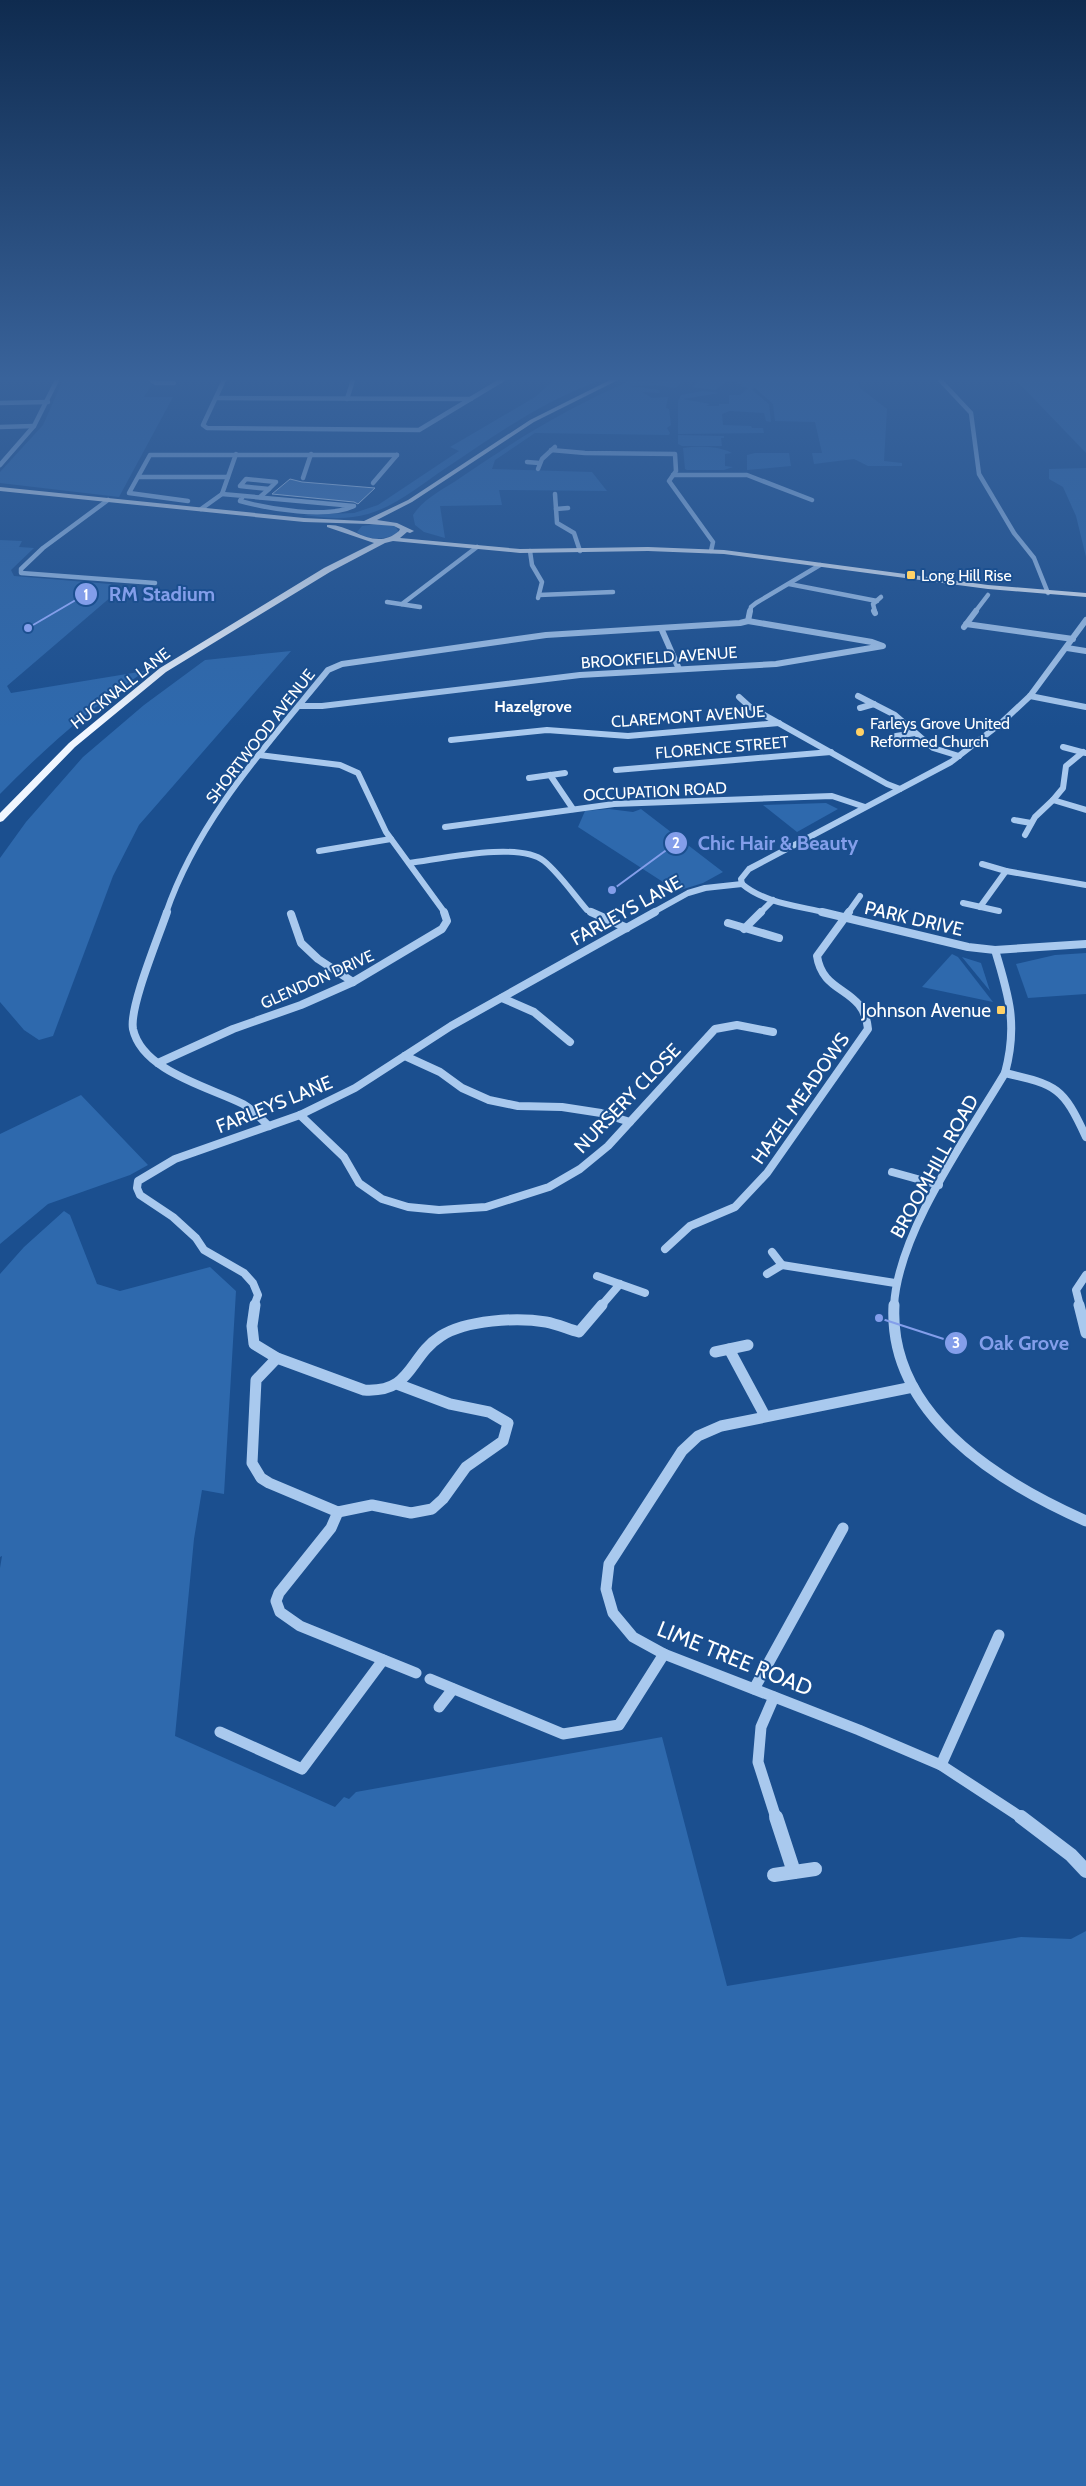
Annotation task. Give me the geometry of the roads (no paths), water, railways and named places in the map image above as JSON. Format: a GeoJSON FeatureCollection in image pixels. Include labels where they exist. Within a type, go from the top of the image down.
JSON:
{"type":"FeatureCollection","features":[{"type":"Feature","properties":{"kind":"main road"},"geometry":{"type":"LineString","coordinates":[[69,496],[304,520],[365,523],[402,522],[448,543]]}},
{"type":"Feature","properties":{"kind":"main road"},"geometry":{"type":"LineString","coordinates":[[350,534],[353,527],[410,502],[419,496]]}},
{"type":"Feature","properties":{"kind":"main road"},"geometry":{"type":"LineString","coordinates":[[402,522],[410,502]]}},
{"type":"Feature","properties":{"kind":"main road"},"geometry":{"type":"LineString","coordinates":[[304,520],[368,540],[448,543],[530,551],[710,551],[988,588],[1086,595]]}},
{"type":"Feature","properties":{"kind":"main road","name":"HUCKNALL LANE"},"geometry":{"type":"LineString","coordinates":[[0,819],[30,786],[72,745],[163,670],[327,570],[401,535],[402,522]]}},
{"type":"Feature","properties":{"kind":"main road","name":"HUCKNALL LANE"},"geometry":{"type":"LineString","coordinates":[[327,570],[352,547],[354,542],[350,534]]}},
{"type":"Feature","properties":{"kind":"street"},"geometry":{"type":"LineString","coordinates":[[151,496],[188,501]]}},
{"type":"Feature","properties":{"kind":"street"},"geometry":{"type":"LineString","coordinates":[[201,509],[219,496]]}},
{"type":"Feature","properties":{"kind":"street"},"geometry":{"type":"LineString","coordinates":[[244,496],[240,501],[248,504],[288,509],[343,511],[354,506],[244,496]]}},
{"type":"Feature","properties":{"kind":"street"},"geometry":{"type":"LineString","coordinates":[[555,496],[557,522],[574,533],[580,551]]}},
{"type":"Feature","properties":{"kind":"street"},"geometry":{"type":"LineString","coordinates":[[680,496],[713,542],[710,551]]}},
{"type":"Feature","properties":{"kind":"street"},"geometry":{"type":"LineString","coordinates":[[802,496],[812,500]]}},
{"type":"Feature","properties":{"kind":"street"},"geometry":{"type":"LineString","coordinates":[[992,496],[1014,533],[1034,558],[1048,593]]}},
{"type":"Feature","properties":{"kind":"street"},"geometry":{"type":"LineString","coordinates":[[108,500],[43,548],[21,569],[21,573],[27,575],[155,582]]}},
{"type":"Feature","properties":{"kind":"street"},"geometry":{"type":"LineString","coordinates":[[556,508],[568,508]]}},
{"type":"Feature","properties":{"kind":"street"},"geometry":{"type":"LineString","coordinates":[[402,604],[477,547]]}},
{"type":"Feature","properties":{"kind":"street"},"geometry":{"type":"LineString","coordinates":[[530,551],[532,565],[542,582],[538,597],[613,592]]}},
{"type":"Feature","properties":{"kind":"street"},"geometry":{"type":"LineString","coordinates":[[748,621],[751,607],[820,565]]}},
{"type":"Feature","properties":{"kind":"street"},"geometry":{"type":"LineString","coordinates":[[128,589],[136,581]]}},
{"type":"Feature","properties":{"kind":"street"},"geometry":{"type":"LineString","coordinates":[[789,584],[879,599],[872,608],[875,613]]}},
{"type":"Feature","properties":{"kind":"street"},"geometry":{"type":"LineString","coordinates":[[988,595],[965,626],[1073,639]]}},
{"type":"Feature","properties":{"kind":"street"},"geometry":{"type":"LineString","coordinates":[[387,602],[420,607]]}},
{"type":"Feature","properties":{"kind":"street"},"geometry":{"type":"LineString","coordinates":[[742,884],[741,879],[749,869],[959,756],[1000,724],[1030,696],[1068,648],[1086,620]]}},
{"type":"Feature","properties":{"kind":"street","name":"SHORTWOOD AVENUE"},"geometry":{"type":"LineString","coordinates":[[269,1126],[245,1105],[178,1076],[158,1063],[141,1046],[133,1028],[135,1006],[172,896],[195,848],[228,792],[328,670],[342,664],[541,636],[737,624],[748,621]]}},
{"type":"Feature","properties":{"kind":"street","name":"BROOKFIELD AVENUE"},"geometry":{"type":"LineString","coordinates":[[299,706],[322,706],[580,675],[776,664],[875,649],[883,646],[863,640],[748,621]]}},
{"type":"Feature","properties":{"kind":"street"},"geometry":{"type":"LineString","coordinates":[[662,628],[679,669]]}},
{"type":"Feature","properties":{"kind":"street"},"geometry":{"type":"LineString","coordinates":[[1068,648],[1086,651]]}},
{"type":"Feature","properties":{"kind":"street"},"geometry":{"type":"LineString","coordinates":[[858,696],[895,715],[933,748],[959,756]]}},
{"type":"Feature","properties":{"kind":"street"},"geometry":{"type":"LineString","coordinates":[[1030,696],[1086,707]]}},
{"type":"Feature","properties":{"kind":"street"},"geometry":{"type":"LineString","coordinates":[[738,697],[750,707],[887,784],[900,788]]}},
{"type":"Feature","properties":{"kind":"street"},"geometry":{"type":"LineString","coordinates":[[860,708],[874,704]]}},
{"type":"Feature","properties":{"kind":"street","name":"CLAREMONT AVENUE"},"geometry":{"type":"LineString","coordinates":[[451,740],[547,730],[628,736],[779,723]]}},
{"type":"Feature","properties":{"kind":"street"},"geometry":{"type":"LineString","coordinates":[[896,736],[915,733]]}},
{"type":"Feature","properties":{"kind":"street"},"geometry":{"type":"LineString","coordinates":[[1063,747],[1084,753]]}},
{"type":"Feature","properties":{"kind":"street","name":"FLORENCE STREET"},"geometry":{"type":"LineString","coordinates":[[616,770],[831,752]]}},
{"type":"Feature","properties":{"kind":"street"},"geometry":{"type":"LineString","coordinates":[[1025,835],[1031,823],[1063,788],[1066,766],[1084,753]]}},
{"type":"Feature","properties":{"kind":"street","name":"GLENDON DRIVE"},"geometry":{"type":"LineString","coordinates":[[158,1063],[234,1029],[301,1005],[354,982],[442,929],[447,921],[446,914],[391,839],[358,773],[351,768],[259,755]]}},
{"type":"Feature","properties":{"kind":"street"},"geometry":{"type":"LineString","coordinates":[[529,778],[565,773]]}},
{"type":"Feature","properties":{"kind":"street"},"geometry":{"type":"LineString","coordinates":[[550,775],[573,809]]}},
{"type":"Feature","properties":{"kind":"street","name":"OCCUPATION ROAD"},"geometry":{"type":"LineString","coordinates":[[445,827],[614,804],[832,796],[844,798],[865,807]]}},
{"type":"Feature","properties":{"kind":"street"},"geometry":{"type":"LineString","coordinates":[[1052,800],[1086,810]]}},
{"type":"Feature","properties":{"kind":"street"},"geometry":{"type":"LineString","coordinates":[[1014,820],[1031,823]]}},
{"type":"Feature","properties":{"kind":"street"},"geometry":{"type":"LineString","coordinates":[[319,851],[391,839]]}},
{"type":"Feature","properties":{"kind":"street"},"geometry":{"type":"LineString","coordinates":[[409,863],[506,851],[528,854],[544,861],[587,910],[627,928]]}},
{"type":"Feature","properties":{"kind":"street"},"geometry":{"type":"LineString","coordinates":[[982,864],[1006,872],[1086,885]]}},
{"type":"Feature","properties":{"kind":"street"},"geometry":{"type":"LineString","coordinates":[[980,907],[1006,872]]}},
{"type":"Feature","properties":{"kind":"street","name":"PARK DRIVE"},"geometry":{"type":"LineString","coordinates":[[742,884],[751,892],[772,900],[968,947],[995,950],[1086,944]]}},
{"type":"Feature","properties":{"kind":"street","name":"FARLEYS LANE"},"geometry":{"type":"LineString","coordinates":[[277,1358],[254,1344],[251,1330],[253,1309],[258,1295],[253,1283],[244,1273],[204,1250],[174,1217],[140,1195],[136,1188],[138,1181],[175,1158],[300,1115],[355,1088],[451,1026],[695,891],[742,884]]}},
{"type":"Feature","properties":{"kind":"street","name":"HAZEL MEADOWS"},"geometry":{"type":"LineString","coordinates":[[665,1249],[690,1226],[735,1207],[755,1187],[767,1173],[868,1029],[869,1018],[865,1008],[853,997],[828,982],[817,965],[817,956],[860,896]]}},
{"type":"Feature","properties":{"kind":"street"},"geometry":{"type":"LineString","coordinates":[[744,929],[772,900]]}},
{"type":"Feature","properties":{"kind":"street"},"geometry":{"type":"LineString","coordinates":[[963,903],[999,911]]}},
{"type":"Feature","properties":{"kind":"street"},"geometry":{"type":"LineString","coordinates":[[291,914],[301,943],[318,959],[354,982]]}},
{"type":"Feature","properties":{"kind":"street"},"geometry":{"type":"LineString","coordinates":[[728,923],[779,938]]}},
{"type":"Feature","properties":{"kind":"street","name":"BROOMHILL ROAD"},"geometry":{"type":"LineString","coordinates":[[995,950],[1008,991],[1014,1025],[1012,1048],[1005,1073],[938,1185],[909,1240],[895,1283],[891,1309],[893,1334],[900,1361],[913,1387],[943,1428],[978,1460],[1036,1497],[1086,1521]]}},
{"type":"Feature","properties":{"kind":"street"},"geometry":{"type":"LineString","coordinates":[[502,998],[534,1012],[570,1042]]}},
{"type":"Feature","properties":{"kind":"street","name":"NURSERY CLOSE"},"geometry":{"type":"LineString","coordinates":[[300,1115],[335,1146],[344,1157],[359,1184],[382,1199],[408,1207],[439,1210],[486,1207],[549,1187],[580,1169],[608,1146],[715,1029],[729,1024],[744,1024],[773,1032]]}},
{"type":"Feature","properties":{"kind":"street"},"geometry":{"type":"LineString","coordinates":[[405,1056],[440,1072],[462,1088],[489,1100],[518,1106],[562,1107],[601,1113],[630,1122]]}},
{"type":"Feature","properties":{"kind":"street"},"geometry":{"type":"LineString","coordinates":[[1005,1073],[1042,1083],[1060,1092],[1066,1098],[1086,1137]]}},
{"type":"Feature","properties":{"kind":"street"},"geometry":{"type":"LineString","coordinates":[[892,1172],[938,1185]]}},
{"type":"Feature","properties":{"kind":"street"},"geometry":{"type":"LineString","coordinates":[[772,1252],[782,1265]]}},
{"type":"Feature","properties":{"kind":"street"},"geometry":{"type":"LineString","coordinates":[[767,1274],[782,1265],[895,1283]]}},
{"type":"Feature","properties":{"kind":"street"},"geometry":{"type":"LineString","coordinates":[[1086,1275],[1076,1290],[1086,1333]]}},
{"type":"Feature","properties":{"kind":"street"},"geometry":{"type":"LineString","coordinates":[[597,1276],[645,1293]]}},
{"type":"Feature","properties":{"kind":"street"},"geometry":{"type":"LineString","coordinates":[[398,1384],[458,1407],[481,1409],[499,1416],[508,1423],[508,1433],[500,1444],[466,1468],[436,1505],[426,1512],[416,1514],[401,1513],[382,1506],[372,1505],[338,1512],[261,1478],[252,1463],[256,1380],[277,1358],[364,1390],[375,1392],[387,1390],[398,1384],[439,1337],[455,1328],[470,1324],[532,1320],[548,1322],[579,1332],[620,1284]]}},
{"type":"Feature","properties":{"kind":"street"},"geometry":{"type":"LineString","coordinates":[[716,1352],[748,1345]]}},
{"type":"Feature","properties":{"kind":"street"},"geometry":{"type":"LineString","coordinates":[[729,1349],[765,1416]]}},
{"type":"Feature","properties":{"kind":"street","name":"LIME TREE ROAD"},"geometry":{"type":"LineString","coordinates":[[913,1387],[721,1426],[698,1436],[682,1451],[609,1564],[606,1589],[613,1613],[633,1637],[664,1654],[941,1765],[1006,1806],[1071,1855],[1086,1871]]}},
{"type":"Feature","properties":{"kind":"street"},"geometry":{"type":"LineString","coordinates":[[338,1512],[331,1528],[279,1593],[276,1601],[280,1612],[300,1626],[416,1673]]}},
{"type":"Feature","properties":{"kind":"street"},"geometry":{"type":"LineString","coordinates":[[754,1689],[842,1528]]}},
{"type":"Feature","properties":{"kind":"street"},"geometry":{"type":"LineString","coordinates":[[941,1765],[999,1635]]}},
{"type":"Feature","properties":{"kind":"street"},"geometry":{"type":"LineString","coordinates":[[430,1680],[563,1734],[619,1725],[664,1654]]}},
{"type":"Feature","properties":{"kind":"street"},"geometry":{"type":"LineString","coordinates":[[220,1732],[302,1769],[383,1660]]}},
{"type":"Feature","properties":{"kind":"street"},"geometry":{"type":"LineString","coordinates":[[440,1707],[453,1689]]}},
{"type":"Feature","properties":{"kind":"street"},"geometry":{"type":"LineString","coordinates":[[774,1697],[761,1727],[758,1762],[794,1872]]}},
{"type":"Feature","properties":{"kind":"street"},"geometry":{"type":"LineString","coordinates":[[774,1875],[815,1869]]}},
{"type":"Feature","properties":{"kind":"place","name":"Long Hill Rise"},"geometry":{"type":"Point","coordinates":[911,575]}},
{"type":"Feature","properties":{"kind":"place","name":"RM Stadium"},"geometry":{"type":"Point","coordinates":[28,628]}},
{"type":"Feature","properties":{"kind":"place","name":"Farleys Grove United Reformed Church"},"geometry":{"type":"Point","coordinates":[860,732]}},
{"type":"Feature","properties":{"kind":"place","name":"Chic Hair & Beauty"},"geometry":{"type":"Point","coordinates":[612,890]}},
{"type":"Feature","properties":{"kind":"place","name":"Johnson Avenue"},"geometry":{"type":"Point","coordinates":[1001,1010]}},
{"type":"Feature","properties":{"kind":"place","name":"Oak Grove"},"geometry":{"type":"Point","coordinates":[879,1318]}},
{"type":"Feature","properties":{"kind":"district","name":"Hazelgrove"},"geometry":{"type":"Point","coordinates":[533,706]}}]}
